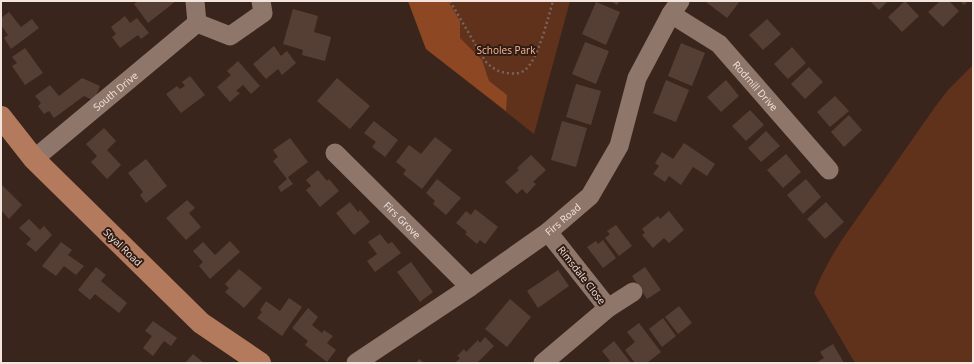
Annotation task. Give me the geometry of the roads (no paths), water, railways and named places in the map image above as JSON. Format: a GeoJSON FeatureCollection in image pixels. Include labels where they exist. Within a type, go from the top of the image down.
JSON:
{"type":"FeatureCollection","features":[{"type":"Feature","properties":{"kind":"main road","name":"Styal Road"},"geometry":{"type":"LineString","coordinates":[[1,117],[34,159],[201,323],[260,363]]}},
{"type":"Feature","properties":{"kind":"street"},"geometry":{"type":"LineString","coordinates":[[195,1],[197,23],[230,36],[263,13],[261,1]]}},
{"type":"Feature","properties":{"kind":"street","name":"Rodmill Drive"},"geometry":{"type":"LineString","coordinates":[[675,8],[720,44],[830,170]]}},
{"type":"Feature","properties":{"kind":"street","name":"Firs Road"},"geometry":{"type":"LineString","coordinates":[[356,363],[470,287],[548,232],[590,196],[619,146],[637,78],[675,8]]}},
{"type":"Feature","properties":{"kind":"street","name":"South Drive"},"geometry":{"type":"LineString","coordinates":[[34,159],[197,23]]}},
{"type":"Feature","properties":{"kind":"street","name":"Firs Grove"},"geometry":{"type":"LineString","coordinates":[[335,153],[470,287]]}},
{"type":"Feature","properties":{"kind":"street","name":"Rimsdale Close"},"geometry":{"type":"LineString","coordinates":[[543,363],[608,308],[548,232]]}},
{"type":"Feature","properties":{"kind":"street"},"geometry":{"type":"LineString","coordinates":[[608,308],[633,292]]}},
{"type":"Feature","properties":{"kind":"park label","name":"Scholes Park"},"geometry":{"type":"Point","coordinates":[506,50]}}]}
